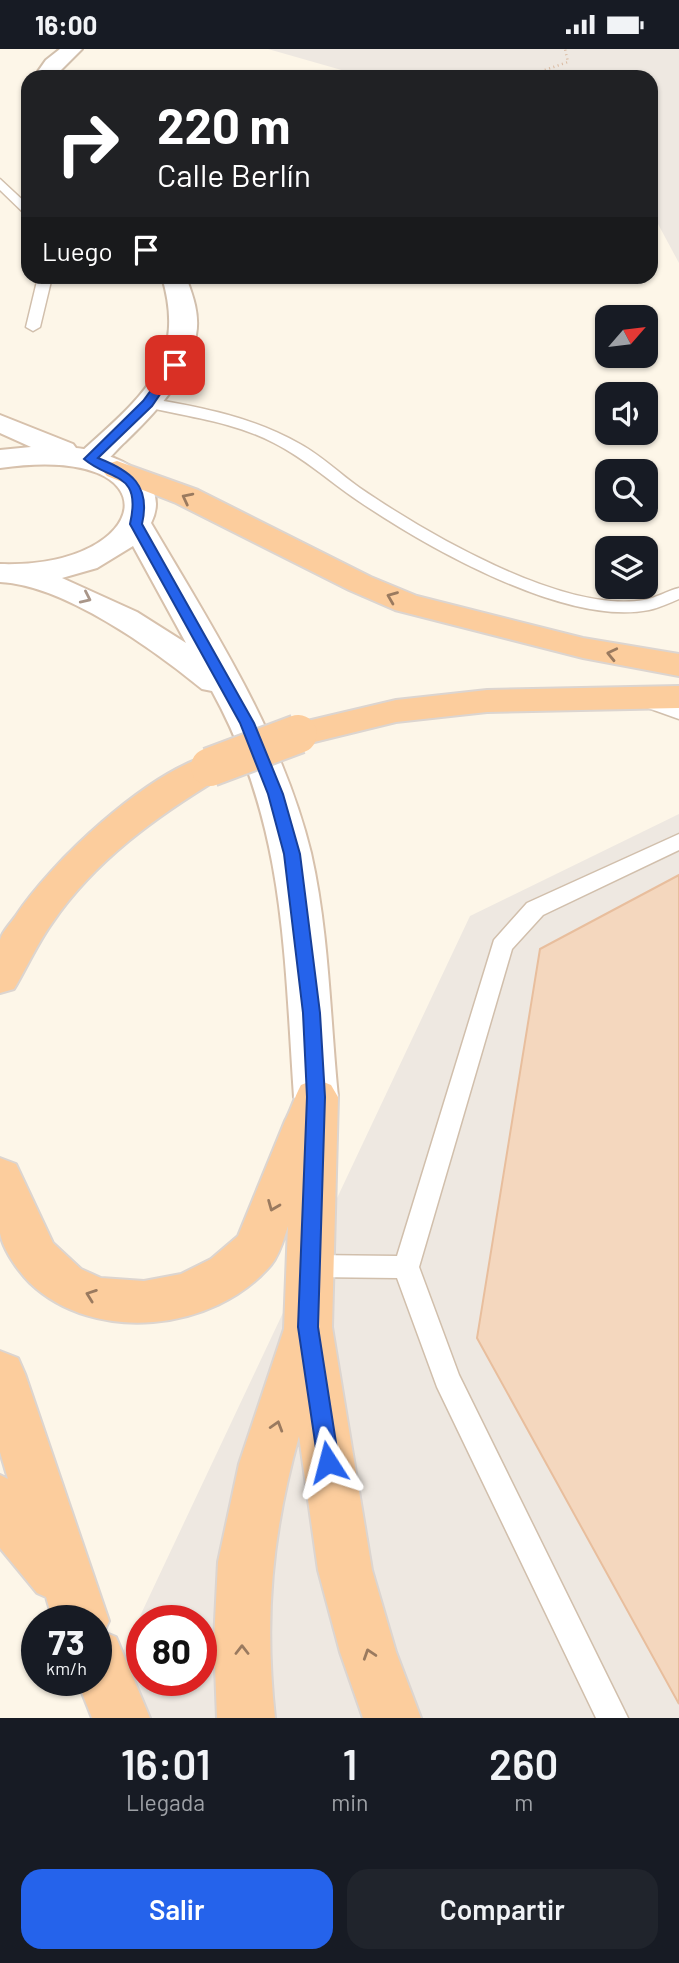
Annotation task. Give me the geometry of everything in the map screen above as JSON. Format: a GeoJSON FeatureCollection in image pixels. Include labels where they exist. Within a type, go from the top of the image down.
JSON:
{"type":"FeatureCollection","features":[{"type":"Feature","properties":{"kind":"highway"},"geometry":{"type":"LineString","coordinates":[[94,461],[157,482],[282,547],[397,600],[652,663],[679,665]]}},
{"type":"Feature","properties":{"kind":"highway"},"geometry":{"type":"LineString","coordinates":[[0,978],[27,925],[85,858],[116,828],[154,799],[210,767],[298,734],[396,711],[487,701],[679,697]]}},
{"type":"Feature","properties":{"kind":"highway"},"geometry":{"type":"LineString","coordinates":[[0,1177],[13,1214],[36,1258],[65,1284],[98,1299],[145,1302],[188,1294],[228,1275],[256,1249],[316,1097]]}},
{"type":"Feature","properties":{"kind":"highway"},"geometry":{"type":"LineString","coordinates":[[316,1097],[308,1327],[345,1570],[368,1651],[392,1718]]}},
{"type":"Feature","properties":{"kind":"highway"},"geometry":{"type":"LineString","coordinates":[[246,1718],[242,1675],[242,1593],[254,1516],[277,1427],[308,1327]]}},
{"type":"Feature","properties":{"kind":"highway"},"geometry":{"type":"LineString","coordinates":[[0,1374],[75,1605]]}},
{"type":"Feature","properties":{"kind":"highway"},"geometry":{"type":"LineString","coordinates":[[0,1501],[5,1513],[75,1605]]}},
{"type":"Feature","properties":{"kind":"highway"},"geometry":{"type":"LineString","coordinates":[[112,1696],[121,1718]]}},
{"type":"Feature","properties":{"kind":"main road"},"geometry":{"type":"LineString","coordinates":[[49,70],[72,49]]}},
{"type":"Feature","properties":{"kind":"main road"},"geometry":{"type":"LineString","coordinates":[[94,461],[148,403],[166,380],[180,353],[186,309],[177,284]]}},
{"type":"Feature","properties":{"kind":"main road"},"geometry":{"type":"LineString","coordinates":[[0,423],[94,461],[134,485],[141,504],[136,524],[120,543],[93,559],[59,570],[11,573]]}},
{"type":"Feature","properties":{"kind":"main road"},"geometry":{"type":"LineString","coordinates":[[0,459],[29,454],[94,461]]}},
{"type":"Feature","properties":{"kind":"main road"},"geometry":{"type":"LineString","coordinates":[[136,524],[262,759],[292,854],[312,1013],[316,1097]]}},
{"type":"Feature","properties":{"kind":"main road"},"geometry":{"type":"LineString","coordinates":[[11,573],[83,596],[121,616],[171,646],[228,692]]}},
{"type":"Feature","properties":{"kind":"lane"},"geometry":{"type":"LineString","coordinates":[[0,183],[21,206]]}},
{"type":"Feature","properties":{"kind":"lane"},"geometry":{"type":"LineString","coordinates":[[33,327],[43,284]]}},
{"type":"Feature","properties":{"kind":"lane"},"geometry":{"type":"LineString","coordinates":[[148,403],[221,416],[295,448],[355,492],[425,535],[475,561],[572,601],[602,607],[629,607],[669,600],[679,593]]}},
{"type":"Feature","properties":{"kind":"lane"},"geometry":{"type":"LineString","coordinates":[[639,698],[679,713]]}},
{"type":"Feature","properties":{"kind":"lane"},"geometry":{"type":"LineString","coordinates":[[612,1718],[447,1378],[406,1267],[502,946],[535,909],[679,841]]}},
{"type":"Feature","properties":{"kind":"lane"},"geometry":{"type":"LineString","coordinates":[[312,1266],[406,1267]]}},
{"type":"Feature","properties":{"kind":"path"},"geometry":{"type":"LineString","coordinates":[[545,70],[568,62],[565,49]]}},
{"type":"Feature","properties":{"kind":"shaded area"},"geometry":{"type":"Polygon","coordinates":[[[268,49],[679,49],[679,263],[658,224],[658,70],[342,70],[268,49]]]}},
{"type":"Feature","properties":{"kind":"shaded area"},"geometry":{"type":"Polygon","coordinates":[[[679,814],[679,1718],[92,1718],[102,1696],[112,1696],[112,1676],[126,1646],[126,1696],[217,1696],[217,1605],[145,1605],[470,916],[679,814]]]}},
{"type":"Feature","properties":{"kind":"building"},"geometry":{"type":"Polygon","coordinates":[[[679,875],[679,1704],[477,1338],[540,949],[679,875]]]}},
{"type":"Feature","properties":{"kind":"route"},"geometry":{"type":"LineString","coordinates":[[175,365],[148,403],[90,459],[117,470],[134,485],[141,504],[136,524],[247,723],[275,794],[292,854],[312,1013],[316,1097],[308,1327],[328,1462]]}}]}
